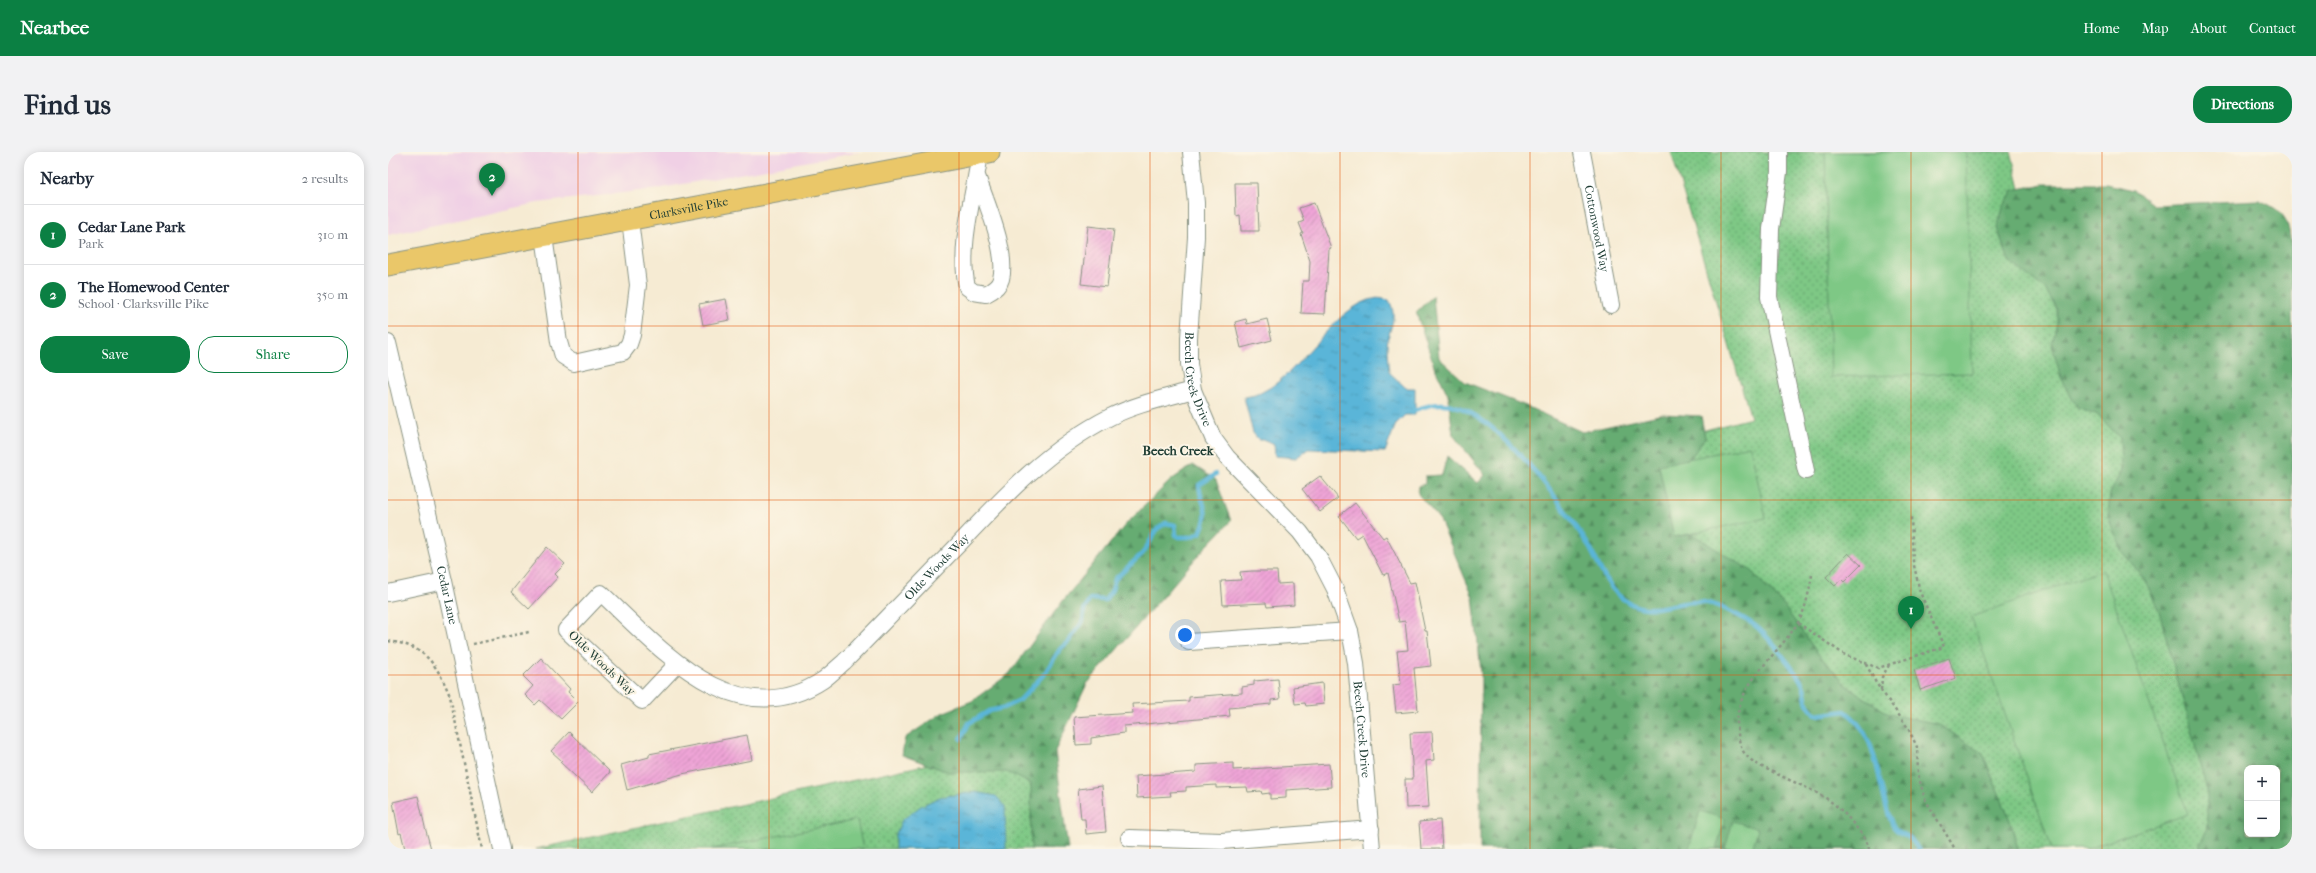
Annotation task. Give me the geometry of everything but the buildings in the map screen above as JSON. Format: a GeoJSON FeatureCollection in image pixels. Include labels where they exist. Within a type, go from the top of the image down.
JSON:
{"type":"FeatureCollection","features":[{"type":"Feature","properties":{"kind":"main road","name":"Clarksville Pike"},"geometry":{"type":"LineString","coordinates":[[388,265],[985,153]]}},
{"type":"Feature","properties":{"kind":"street","name":"Beech Creek Drive"},"geometry":{"type":"LineString","coordinates":[[1190,152],[1196,203],[1196,237],[1189,338],[1189,364],[1193,390],[1213,438],[1227,456],[1281,511],[1318,556],[1335,590],[1350,631],[1356,663],[1372,849]]}},
{"type":"Feature","properties":{"kind":"street","name":"Cottonwood Way"},"geometry":{"type":"LineString","coordinates":[[1582,152],[1611,305]]}},
{"type":"Feature","properties":{"kind":"street"},"geometry":{"type":"LineString","coordinates":[[1779,152],[1771,229],[1769,297],[1806,471]]}},
{"type":"Feature","properties":{"kind":"street"},"geometry":{"type":"LineString","coordinates":[[977,176],[999,243],[1001,279],[995,289],[986,294],[974,292],[967,287],[964,274],[964,252],[977,176],[985,153]]}},
{"type":"Feature","properties":{"kind":"street"},"geometry":{"type":"LineString","coordinates":[[544,236],[558,342],[563,356],[574,363],[623,352],[629,344],[632,335],[638,285],[630,220]]}},
{"type":"Feature","properties":{"kind":"street","name":"Cedar Lane"},"geometry":{"type":"LineString","coordinates":[[388,343],[444,581],[502,849]]}},
{"type":"Feature","properties":{"kind":"street","name":"Olde Woods Way"},"geometry":{"type":"LineString","coordinates":[[677,664],[642,701],[566,630],[601,593],[677,664],[708,684],[730,693],[755,697],[781,697],[809,687],[823,680],[844,662],[1006,494],[1047,457],[1110,417],[1138,405],[1193,390]]}},
{"type":"Feature","properties":{"kind":"street"},"geometry":{"type":"LineString","coordinates":[[388,593],[444,581]]}},
{"type":"Feature","properties":{"kind":"street"},"geometry":{"type":"LineString","coordinates":[[1189,642],[1350,631]]}},
{"type":"Feature","properties":{"kind":"street"},"geometry":{"type":"LineString","coordinates":[[1130,838],[1222,840],[1371,829]]}},
{"type":"Feature","properties":{"kind":"path"},"geometry":{"type":"LineString","coordinates":[[1798,623],[1845,654],[1878,668],[1944,648],[1920,592],[1914,561],[1911,517]]}},
{"type":"Feature","properties":{"kind":"path"},"geometry":{"type":"LineString","coordinates":[[1812,575],[1810,590],[1798,623],[1757,673],[1738,706],[1736,722],[1740,743],[1745,755],[1761,767],[1830,799],[1856,826],[1869,849]]}},
{"type":"Feature","properties":{"kind":"path"},"geometry":{"type":"LineString","coordinates":[[471,644],[529,632]]}},
{"type":"Feature","properties":{"kind":"path"},"geometry":{"type":"LineString","coordinates":[[388,641],[415,647],[430,659],[441,674],[450,696],[482,849]]}},
{"type":"Feature","properties":{"kind":"path"},"geometry":{"type":"LineString","coordinates":[[1866,664],[1881,690],[1908,728],[1917,747],[1918,775],[1925,799],[1955,849]]}},
{"type":"Feature","properties":{"kind":"path"},"geometry":{"type":"LineString","coordinates":[[1881,690],[1882,677],[1889,665]]}},
{"type":"Feature","properties":{"kind":"shaded area"},"geometry":{"type":"Polygon","coordinates":[[[388,152],[860,152],[656,189],[537,203],[388,235],[388,152]]]}},
{"type":"Feature","properties":{"kind":"green space"},"geometry":{"type":"Polygon","coordinates":[[[1671,152],[2011,152],[2031,233],[2292,449],[2292,780],[2280,770],[2280,765],[2244,765],[2244,837],[2252,837],[2272,849],[1612,849],[1477,490],[1751,418],[1671,152]]]}},
{"type":"Feature","properties":{"kind":"green space"},"geometry":{"type":"Polygon","coordinates":[[[1825,152],[1966,152],[1972,373],[1831,377],[1825,152]]]}},
{"type":"Feature","properties":{"kind":"green space"},"geometry":{"type":"Polygon","coordinates":[[[2044,184],[2106,184],[2134,190],[2153,205],[2259,200],[2277,210],[2286,221],[2290,235],[2292,255],[2292,849],[2198,849],[2207,829],[2207,790],[2159,611],[2144,578],[2122,552],[2108,517],[2110,494],[2121,471],[2120,438],[2098,415],[2077,407],[2062,381],[2052,345],[2057,322],[2057,309],[2045,289],[2009,261],[1997,228],[2003,208],[2013,190],[2044,184]]]}},
{"type":"Feature","properties":{"kind":"green space"},"geometry":{"type":"Polygon","coordinates":[[[1433,296],[1439,358],[1465,382],[1526,406],[1582,432],[1663,414],[1701,416],[1705,437],[1690,459],[1659,466],[1674,537],[1692,534],[1750,570],[1781,602],[1819,655],[1847,686],[1889,714],[1939,724],[1983,754],[2011,823],[2018,849],[1480,849],[1481,672],[1473,597],[1440,520],[1418,494],[1418,486],[1425,484],[1425,476],[1442,475],[1447,456],[1478,483],[1485,475],[1453,435],[1448,395],[1434,366],[1416,312],[1433,296]]]}},
{"type":"Feature","properties":{"kind":"green space"},"geometry":{"type":"Polygon","coordinates":[[[1750,446],[1766,518],[1674,537],[1659,465],[1750,446]]]}},
{"type":"Feature","properties":{"kind":"green space"},"geometry":{"type":"Polygon","coordinates":[[[1193,465],[1216,480],[1231,521],[1203,550],[1087,684],[1055,751],[1068,849],[1031,849],[1031,784],[1007,772],[948,772],[902,755],[905,738],[942,713],[972,701],[1009,674],[1062,602],[1126,524],[1171,480],[1193,465]]]}},
{"type":"Feature","properties":{"kind":"green space"},"geometry":{"type":"Polygon","coordinates":[[[2103,570],[2188,814],[2087,849],[2052,849],[1971,617],[2103,570]]]}},
{"type":"Feature","properties":{"kind":"green space"},"geometry":{"type":"Polygon","coordinates":[[[1040,740],[1052,849],[536,849],[1040,740]]]}},
{"type":"Feature","properties":{"kind":"green space"},"geometry":{"type":"Polygon","coordinates":[[[1700,811],[1725,819],[1716,849],[1689,849],[1700,811]]]}},
{"type":"Feature","properties":{"kind":"green space"},"geometry":{"type":"Polygon","coordinates":[[[857,820],[863,849],[712,849],[857,820]]]}},
{"type":"Feature","properties":{"kind":"green space"},"geometry":{"type":"Polygon","coordinates":[[[1733,821],[1758,829],[1752,849],[1725,849],[1733,821]]]}},
{"type":"Feature","properties":{"kind":"water"},"geometry":{"type":"Polygon","coordinates":[[[1378,298],[1389,300],[1393,313],[1387,346],[1389,372],[1406,388],[1415,388],[1415,415],[1405,415],[1396,424],[1385,452],[1308,449],[1296,458],[1275,456],[1274,444],[1265,440],[1259,440],[1253,433],[1244,397],[1262,392],[1279,381],[1343,316],[1360,304],[1378,298]]]}},
{"type":"Feature","properties":{"kind":"water"},"geometry":{"type":"Polygon","coordinates":[[[975,792],[996,796],[1005,806],[1006,849],[895,849],[895,836],[902,820],[921,806],[940,797],[975,792]]]}},
{"type":"Feature","properties":{"kind":"waterway"},"geometry":{"type":"LineString","coordinates":[[1410,411],[1436,404],[1460,408],[1481,419],[1502,436],[1543,481],[1561,504],[1587,543],[1611,587],[1623,599],[1633,605],[1651,608],[1660,608],[1686,603],[1707,603],[1725,609],[1756,626],[1775,646],[1797,675],[1804,686],[1806,702],[1817,715],[1845,711],[1857,722],[1865,734],[1871,748],[1892,824],[1898,831],[1911,839],[1918,849]]}},
{"type":"Feature","properties":{"kind":"waterway"},"geometry":{"type":"LineString","coordinates":[[961,739],[969,723],[989,711],[1003,708],[1020,700],[1045,673],[1060,649],[1069,641],[1083,621],[1084,610],[1090,599],[1105,600],[1112,590],[1115,579],[1143,553],[1158,528],[1166,523],[1175,525],[1176,535],[1178,537],[1190,537],[1200,533],[1205,518],[1205,508],[1199,485],[1216,474]]}},
{"type":"Feature","properties":{"kind":"place","name":"The Homewood Center"},"geometry":{"type":"Point","coordinates":[492,196]}},
{"type":"Feature","properties":{"kind":"place","name":"Cedar Lane Park"},"geometry":{"type":"Point","coordinates":[1911,629]}},
{"type":"Feature","properties":{"kind":"district","name":"Beech Creek"},"geometry":{"type":"Point","coordinates":[1178,450]}}]}
